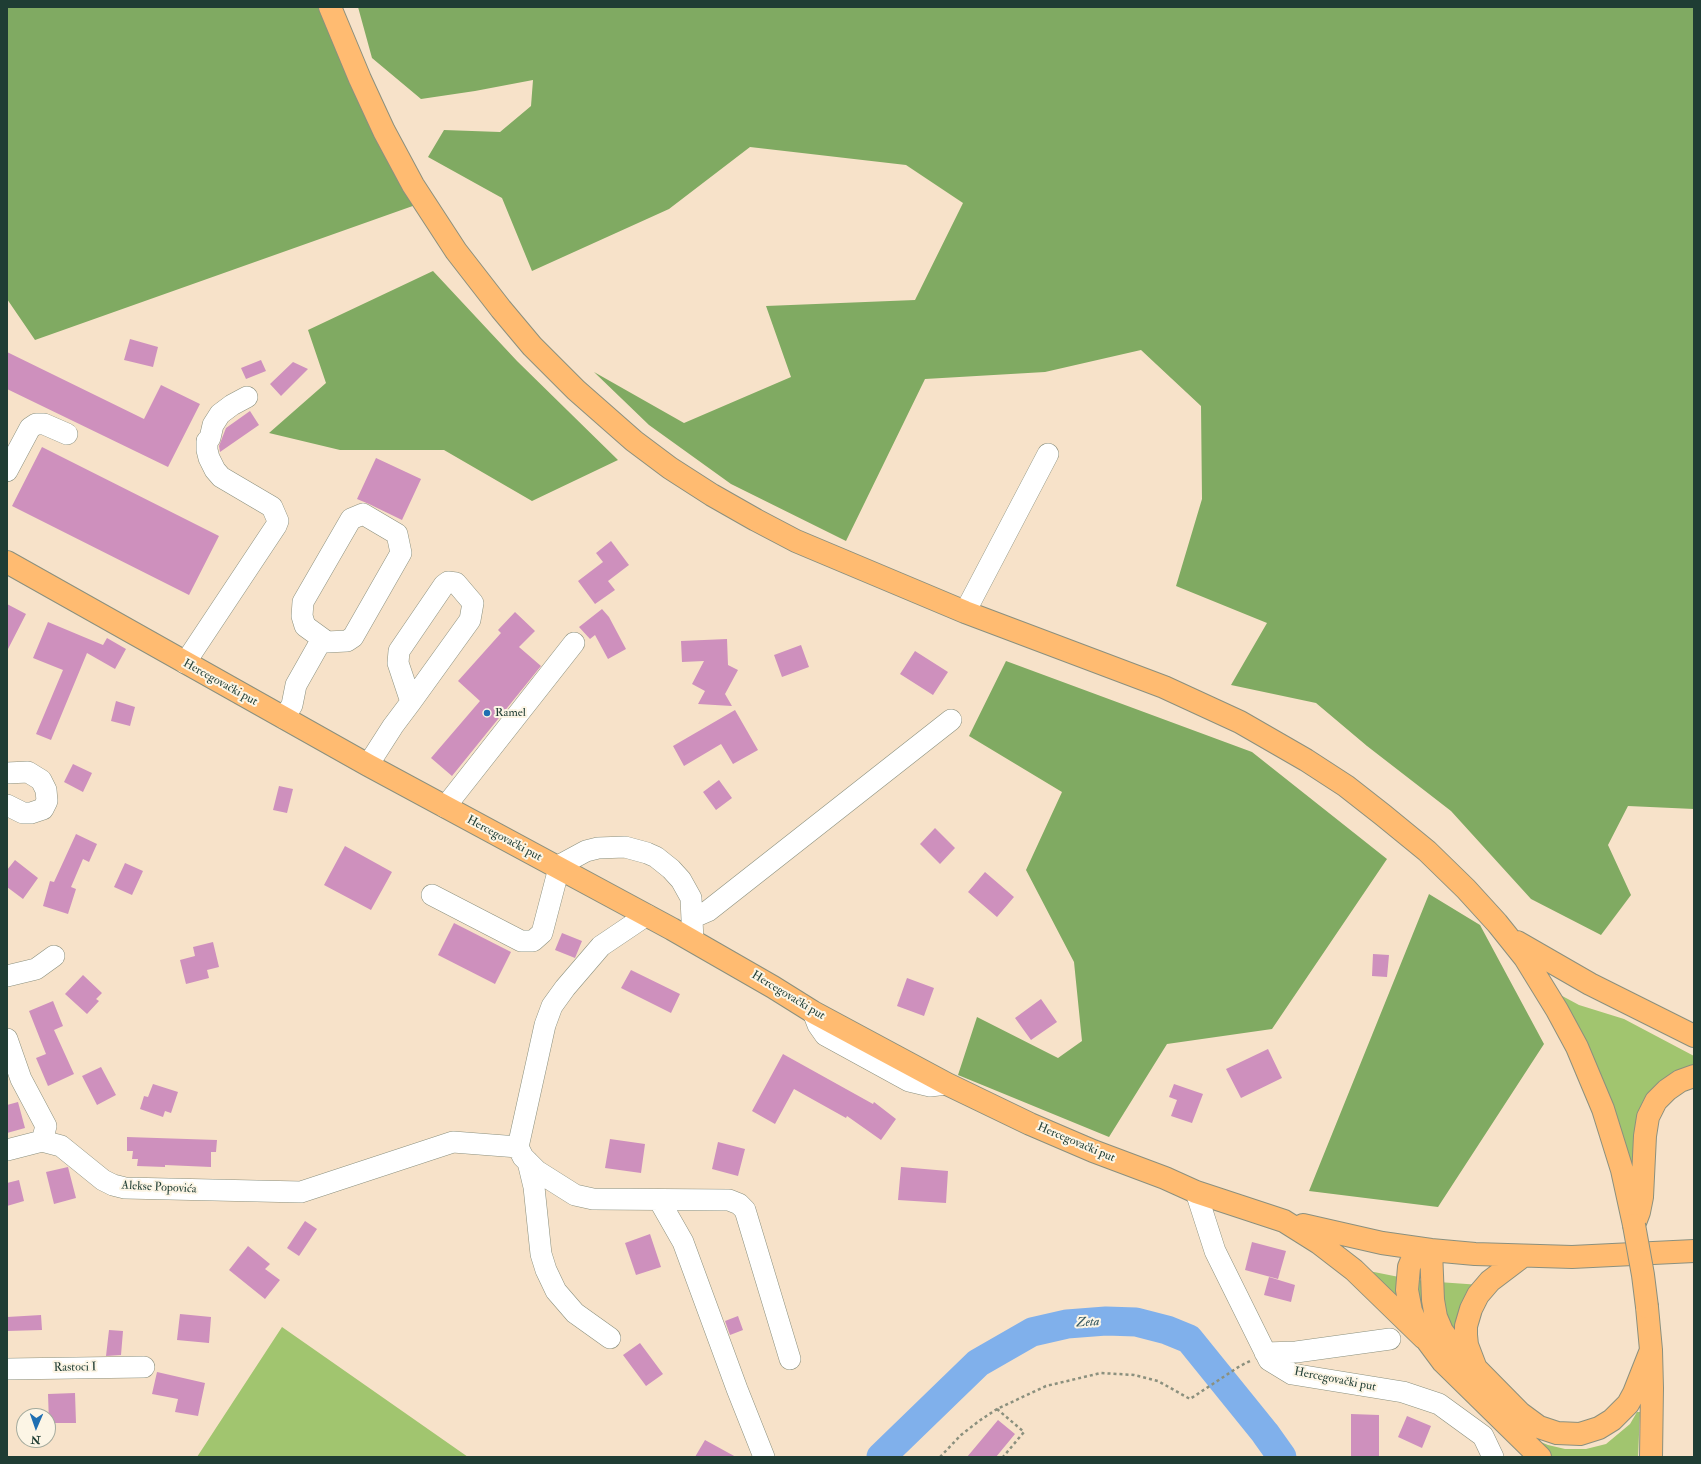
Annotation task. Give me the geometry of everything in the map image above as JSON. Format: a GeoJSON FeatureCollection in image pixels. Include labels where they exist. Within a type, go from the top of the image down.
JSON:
{"type":"FeatureCollection","features":[{"type":"Feature","properties":{"kind":"main road"},"geometry":{"type":"LineString","coordinates":[[330,7],[360,79],[384,131],[413,185],[470,270],[532,346],[576,390],[653,456],[686,479],[730,506],[802,544],[965,612],[1181,694],[1235,719],[1288,748],[1346,786],[1413,839],[1476,900],[1509,938],[1535,973],[1557,1010],[1591,1078],[1603,1109],[1622,1170],[1644,1275],[1651,1350],[1651,1457]]}},
{"type":"Feature","properties":{"kind":"main road","name":"Hercegovački put"},"geometry":{"type":"LineString","coordinates":[[7,562],[368,765],[647,915],[773,987],[813,1012],[947,1084],[1060,1137],[1165,1178],[1196,1192]]}},
{"type":"Feature","properties":{"kind":"main road"},"geometry":{"type":"LineString","coordinates":[[1509,938],[1590,984],[1694,1036]]}},
{"type":"Feature","properties":{"kind":"main road"},"geometry":{"type":"LineString","coordinates":[[1634,1225],[1639,1212],[1642,1197],[1645,1136],[1648,1117],[1656,1101],[1667,1090],[1680,1081],[1694,1076]]}},
{"type":"Feature","properties":{"kind":"main road"},"geometry":{"type":"LineString","coordinates":[[1196,1192],[1284,1221],[1356,1238],[1424,1249],[1481,1255],[1523,1256],[1597,1256],[1694,1251]]}},
{"type":"Feature","properties":{"kind":"main road"},"geometry":{"type":"LineString","coordinates":[[1284,1221],[1319,1243],[1354,1270],[1424,1338],[1443,1362],[1540,1457]]}},
{"type":"Feature","properties":{"kind":"main road"},"geometry":{"type":"LineString","coordinates":[[1424,1249],[1439,1324],[1451,1343],[1520,1413],[1534,1424],[1558,1433],[1580,1434],[1599,1428],[1612,1420],[1621,1413],[1634,1393],[1651,1350]]}},
{"type":"Feature","properties":{"kind":"main road"},"geometry":{"type":"LineString","coordinates":[[1424,1249],[1409,1267],[1407,1290],[1413,1317],[1424,1338]]}},
{"type":"Feature","properties":{"kind":"main road"},"geometry":{"type":"LineString","coordinates":[[1476,1368],[1467,1345],[1466,1335],[1466,1326],[1471,1310],[1478,1296],[1487,1284],[1523,1256]]}},
{"type":"Feature","properties":{"kind":"street"},"geometry":{"type":"LineString","coordinates":[[185,663],[278,521],[272,508],[221,477],[208,458],[207,441],[210,438],[213,425],[220,414],[232,405],[247,397]]}},
{"type":"Feature","properties":{"kind":"street"},"geometry":{"type":"LineString","coordinates":[[7,472],[30,428],[36,424],[44,424],[67,434]]}},
{"type":"Feature","properties":{"kind":"street"},"geometry":{"type":"LineString","coordinates":[[965,612],[1048,454]]}},
{"type":"Feature","properties":{"kind":"street"},"geometry":{"type":"LineString","coordinates":[[363,514],[397,534],[401,553],[353,637],[347,641],[337,643],[327,642],[322,639],[305,626],[302,616],[303,602],[351,519],[363,514]]}},
{"type":"Feature","properties":{"kind":"street"},"geometry":{"type":"LineString","coordinates":[[368,765],[470,620],[473,603],[456,583],[448,582],[444,585],[399,651],[398,663],[411,702]]}},
{"type":"Feature","properties":{"kind":"street"},"geometry":{"type":"LineString","coordinates":[[284,718],[292,705],[296,685],[322,639]]}},
{"type":"Feature","properties":{"kind":"street"},"geometry":{"type":"LineString","coordinates":[[445,807],[574,642]]}},
{"type":"Feature","properties":{"kind":"street"},"geometry":{"type":"LineString","coordinates":[[692,918],[708,911],[952,720]]}},
{"type":"Feature","properties":{"kind":"street"},"geometry":{"type":"LineString","coordinates":[[7,773],[28,772],[41,780],[46,790],[47,801],[43,809],[31,813],[23,813],[7,805]]}},
{"type":"Feature","properties":{"kind":"street"},"geometry":{"type":"LineString","coordinates":[[432,895],[521,941],[533,941],[542,933],[559,868],[577,855],[598,848],[625,847],[647,853],[664,862],[681,880],[691,898],[693,941]]}},
{"type":"Feature","properties":{"kind":"street"},"geometry":{"type":"LineString","coordinates":[[610,1338],[575,1313],[556,1291],[546,1270],[541,1254],[534,1187],[523,1154],[545,1025],[552,1006],[565,988],[601,946],[647,915]]}},
{"type":"Feature","properties":{"kind":"street"},"geometry":{"type":"LineString","coordinates":[[7,976],[36,969],[54,956]]}},
{"type":"Feature","properties":{"kind":"street"},"geometry":{"type":"LineString","coordinates":[[7,1039],[21,1079],[46,1126],[42,1141]]}},
{"type":"Feature","properties":{"kind":"street","name":"Alekse Popovića"},"geometry":{"type":"LineString","coordinates":[[7,1150],[42,1141],[61,1146],[103,1180],[113,1185],[125,1188],[301,1192],[453,1142],[523,1154]]}},
{"type":"Feature","properties":{"kind":"street"},"geometry":{"type":"LineString","coordinates":[[523,1154],[538,1171],[575,1195],[593,1199],[730,1200],[739,1204],[745,1210],[790,1359]]}},
{"type":"Feature","properties":{"kind":"street","name":"Hercegovački put"},"geometry":{"type":"LineString","coordinates":[[1196,1192],[1215,1250],[1269,1360],[1292,1374],[1403,1392],[1439,1404],[1483,1436],[1493,1457]]}},
{"type":"Feature","properties":{"kind":"street"},"geometry":{"type":"LineString","coordinates":[[658,1200],[683,1242],[737,1389],[764,1457]]}},
{"type":"Feature","properties":{"kind":"street"},"geometry":{"type":"LineString","coordinates":[[1266,1353],[1296,1352],[1390,1339]]}},
{"type":"Feature","properties":{"kind":"street","name":"Rastoci I"},"geometry":{"type":"LineString","coordinates":[[7,1369],[144,1367]]}},
{"type":"Feature","properties":{"kind":"path"},"geometry":{"type":"LineString","coordinates":[[940,1457],[961,1434],[997,1409],[1046,1386],[1101,1373],[1134,1375],[1158,1381],[1190,1399],[1240,1366]]}},
{"type":"Feature","properties":{"kind":"path"},"geometry":{"type":"LineString","coordinates":[[997,1409],[1024,1432],[1003,1457]]}},
{"type":"Feature","properties":{"kind":"green space"},"geometry":{"type":"Polygon","coordinates":[[[7,7],[330,7],[424,202],[35,340],[7,299],[7,7]]]}},
{"type":"Feature","properties":{"kind":"green space"},"geometry":{"type":"Polygon","coordinates":[[[358,7],[1694,7],[1694,809],[1628,806],[1608,845],[1631,895],[1601,935],[1531,899],[1451,811],[1367,746],[1316,703],[1231,685],[1267,623],[1176,586],[1202,499],[1201,406],[1141,350],[1045,372],[925,379],[846,541],[731,484],[649,425],[594,372],[684,423],[791,377],[766,306],[915,300],[963,203],[906,165],[750,147],[669,209],[532,271],[502,198],[428,157],[444,130],[500,132],[531,106],[533,80],[421,99],[372,58],[358,7]]]}},
{"type":"Feature","properties":{"kind":"green space"},"geometry":{"type":"Polygon","coordinates":[[[433,271],[517,361],[618,460],[532,501],[444,450],[340,450],[269,433],[326,383],[308,330],[433,271]]]}},
{"type":"Feature","properties":{"kind":"green space"},"geometry":{"type":"Polygon","coordinates":[[[1006,661],[1252,752],[1387,859],[1272,1029],[1167,1044],[1109,1137],[958,1075],[977,1017],[1058,1058],[1082,1041],[1074,962],[1026,870],[1062,792],[969,736],[1006,661]]]}},
{"type":"Feature","properties":{"kind":"green space"},"geometry":{"type":"Polygon","coordinates":[[[1429,894],[1480,925],[1544,1044],[1438,1207],[1309,1191],[1429,894]]]}},
{"type":"Feature","properties":{"kind":"green space"},"geometry":{"type":"Polygon","coordinates":[[[1553,991],[1579,1005],[1624,1019],[1694,1056],[1694,1079],[1667,1086],[1636,1179],[1553,991]]]}},
{"type":"Feature","properties":{"kind":"green space"},"geometry":{"type":"Polygon","coordinates":[[[1344,1266],[1399,1277],[1396,1289],[1396,1302],[1344,1266]]]}},
{"type":"Feature","properties":{"kind":"green space"},"geometry":{"type":"Polygon","coordinates":[[[1420,1280],[1422,1282],[1424,1311],[1531,1438],[1548,1445],[1565,1449],[1586,1449],[1606,1444],[1630,1424],[1637,1412],[1640,1412],[1638,1457],[1540,1457],[1422,1332],[1416,1281],[1420,1280]]]}},
{"type":"Feature","properties":{"kind":"green space"},"geometry":{"type":"Polygon","coordinates":[[[1438,1282],[1481,1285],[1457,1333],[1447,1337],[1438,1282]]]}},
{"type":"Feature","properties":{"kind":"green space"},"geometry":{"type":"Polygon","coordinates":[[[282,1327],[468,1457],[197,1457],[282,1327]]]}},
{"type":"Feature","properties":{"kind":"building"},"geometry":{"type":"Polygon","coordinates":[[[130,339],[158,347],[153,367],[124,360],[130,339]]]}},
{"type":"Feature","properties":{"kind":"building"},"geometry":{"type":"Polygon","coordinates":[[[7,352],[144,419],[161,385],[200,404],[168,467],[7,389],[7,352]]]}},
{"type":"Feature","properties":{"kind":"building"},"geometry":{"type":"Polygon","coordinates":[[[261,360],[266,371],[246,379],[241,368],[261,360]]]}},
{"type":"Feature","properties":{"kind":"building"},"geometry":{"type":"Polygon","coordinates":[[[293,362],[308,369],[281,396],[270,384],[293,362]]]}},
{"type":"Feature","properties":{"kind":"building"},"geometry":{"type":"Polygon","coordinates":[[[250,411],[259,425],[220,452],[219,446],[226,428],[250,411]]]}},
{"type":"Feature","properties":{"kind":"building"},"geometry":{"type":"Polygon","coordinates":[[[42,447],[219,536],[189,595],[12,506],[42,447]]]}},
{"type":"Feature","properties":{"kind":"building"},"geometry":{"type":"Polygon","coordinates":[[[376,458],[421,479],[402,520],[357,499],[376,458]]]}},
{"type":"Feature","properties":{"kind":"building"},"geometry":{"type":"Polygon","coordinates":[[[611,541],[629,565],[608,581],[615,590],[595,604],[578,581],[603,562],[596,553],[611,541]]]}},
{"type":"Feature","properties":{"kind":"building"},"geometry":{"type":"Polygon","coordinates":[[[7,604],[26,614],[7,651],[7,604]]]}},
{"type":"Feature","properties":{"kind":"building"},"geometry":{"type":"Polygon","coordinates":[[[602,609],[609,617],[626,649],[608,659],[595,635],[590,639],[579,627],[602,609]]]}},
{"type":"Feature","properties":{"kind":"building"},"geometry":{"type":"Polygon","coordinates":[[[515,612],[535,631],[519,647],[541,666],[452,776],[431,758],[480,701],[458,681],[501,633],[498,630],[515,612]]]}},
{"type":"Feature","properties":{"kind":"building"},"geometry":{"type":"Polygon","coordinates":[[[48,622],[103,645],[107,638],[126,649],[115,669],[87,653],[51,740],[36,734],[63,670],[33,658],[48,622]]]}},
{"type":"Feature","properties":{"kind":"building"},"geometry":{"type":"Polygon","coordinates":[[[727,639],[728,665],[738,670],[725,694],[732,706],[698,704],[705,691],[692,684],[704,661],[682,662],[681,641],[727,639]]]}},
{"type":"Feature","properties":{"kind":"building"},"geometry":{"type":"Polygon","coordinates":[[[801,645],[809,667],[782,677],[774,655],[801,645]]]}},
{"type":"Feature","properties":{"kind":"building"},"geometry":{"type":"Polygon","coordinates":[[[915,651],[948,672],[933,695],[900,674],[915,651]]]}},
{"type":"Feature","properties":{"kind":"building"},"geometry":{"type":"Polygon","coordinates":[[[116,701],[135,707],[130,726],[111,721],[116,701]]]}},
{"type":"Feature","properties":{"kind":"building"},"geometry":{"type":"Polygon","coordinates":[[[735,710],[758,750],[733,764],[721,744],[684,766],[673,746],[735,710]]]}},
{"type":"Feature","properties":{"kind":"building"},"geometry":{"type":"Polygon","coordinates":[[[73,764],[92,773],[83,792],[64,782],[73,764]]]}},
{"type":"Feature","properties":{"kind":"building"},"geometry":{"type":"Polygon","coordinates":[[[719,780],[732,798],[716,810],[703,792],[719,780]]]}},
{"type":"Feature","properties":{"kind":"building"},"geometry":{"type":"Polygon","coordinates":[[[279,786],[293,789],[287,813],[273,810],[279,786]]]}},
{"type":"Feature","properties":{"kind":"building"},"geometry":{"type":"Polygon","coordinates":[[[935,828],[955,848],[940,864],[920,844],[935,828]]]}},
{"type":"Feature","properties":{"kind":"building"},"geometry":{"type":"Polygon","coordinates":[[[76,834],[97,844],[89,862],[83,859],[71,887],[76,889],[68,914],[43,906],[50,881],[54,882],[76,834]]]}},
{"type":"Feature","properties":{"kind":"building"},"geometry":{"type":"Polygon","coordinates":[[[345,846],[392,872],[371,910],[324,885],[345,846]]]}},
{"type":"Feature","properties":{"kind":"building"},"geometry":{"type":"Polygon","coordinates":[[[15,860],[38,878],[23,899],[7,887],[7,870],[15,860]]]}},
{"type":"Feature","properties":{"kind":"building"},"geometry":{"type":"Polygon","coordinates":[[[125,863],[143,871],[132,895],[114,887],[125,863]]]}},
{"type":"Feature","properties":{"kind":"building"},"geometry":{"type":"Polygon","coordinates":[[[985,872],[1014,897],[997,917],[968,892],[985,872]]]}},
{"type":"Feature","properties":{"kind":"building"},"geometry":{"type":"Polygon","coordinates":[[[454,923],[511,952],[495,984],[438,955],[454,923]]]}},
{"type":"Feature","properties":{"kind":"building"},"geometry":{"type":"Polygon","coordinates":[[[562,933],[582,941],[575,958],[555,950],[562,933]]]}},
{"type":"Feature","properties":{"kind":"building"},"geometry":{"type":"Polygon","coordinates":[[[213,942],[219,967],[207,970],[209,978],[186,984],[180,960],[195,956],[193,947],[213,942]]]}},
{"type":"Feature","properties":{"kind":"building"},"geometry":{"type":"Polygon","coordinates":[[[1373,954],[1389,955],[1387,977],[1372,976],[1373,954]]]}},
{"type":"Feature","properties":{"kind":"building"},"geometry":{"type":"Polygon","coordinates":[[[631,970],[680,994],[671,1013],[621,988],[631,970]]]}},
{"type":"Feature","properties":{"kind":"building"},"geometry":{"type":"Polygon","coordinates":[[[83,975],[102,993],[96,999],[99,1001],[87,1014],[65,994],[83,975]]]}},
{"type":"Feature","properties":{"kind":"building"},"geometry":{"type":"Polygon","coordinates":[[[907,978],[934,988],[924,1016],[897,1006],[907,978]]]}},
{"type":"Feature","properties":{"kind":"building"},"geometry":{"type":"Polygon","coordinates":[[[1041,999],[1057,1022],[1031,1040],[1015,1018],[1041,999]]]}},
{"type":"Feature","properties":{"kind":"building"},"geometry":{"type":"Polygon","coordinates":[[[53,1001],[63,1026],[54,1030],[74,1074],[48,1086],[36,1058],[46,1054],[29,1011],[53,1001]]]}},
{"type":"Feature","properties":{"kind":"building"},"geometry":{"type":"Polygon","coordinates":[[[1268,1049],[1282,1078],[1241,1098],[1226,1069],[1268,1049]]]}},
{"type":"Feature","properties":{"kind":"building"},"geometry":{"type":"Polygon","coordinates":[[[783,1054],[873,1104],[874,1102],[896,1119],[881,1140],[847,1116],[846,1118],[794,1089],[775,1124],[752,1111],[783,1054]]]}},
{"type":"Feature","properties":{"kind":"building"},"geometry":{"type":"Polygon","coordinates":[[[101,1067],[116,1095],[97,1105],[82,1076],[101,1067]]]}},
{"type":"Feature","properties":{"kind":"building"},"geometry":{"type":"Polygon","coordinates":[[[153,1084],[178,1092],[171,1113],[165,1111],[163,1117],[140,1109],[144,1096],[148,1097],[153,1084]]]}},
{"type":"Feature","properties":{"kind":"building"},"geometry":{"type":"Polygon","coordinates":[[[1174,1084],[1203,1094],[1192,1123],[1171,1116],[1177,1100],[1169,1097],[1174,1084]]]}},
{"type":"Feature","properties":{"kind":"building"},"geometry":{"type":"Polygon","coordinates":[[[18,1102],[25,1128],[7,1133],[7,1105],[18,1102]]]}},
{"type":"Feature","properties":{"kind":"building"},"geometry":{"type":"Polygon","coordinates":[[[127,1137],[217,1140],[216,1152],[211,1152],[211,1167],[165,1165],[165,1167],[137,1166],[138,1159],[132,1159],[133,1151],[127,1151],[127,1137]]]}},
{"type":"Feature","properties":{"kind":"building"},"geometry":{"type":"Polygon","coordinates":[[[610,1139],[645,1144],[641,1173],[605,1168],[610,1139]]]}},
{"type":"Feature","properties":{"kind":"building"},"geometry":{"type":"Polygon","coordinates":[[[718,1142],[745,1149],[738,1176],[712,1169],[718,1142]]]}},
{"type":"Feature","properties":{"kind":"building"},"geometry":{"type":"Polygon","coordinates":[[[68,1167],[76,1198],[54,1204],[46,1172],[68,1167]]]}},
{"type":"Feature","properties":{"kind":"building"},"geometry":{"type":"Polygon","coordinates":[[[901,1167],[948,1171],[946,1203],[898,1200],[901,1167]]]}},
{"type":"Feature","properties":{"kind":"building"},"geometry":{"type":"Polygon","coordinates":[[[19,1180],[24,1201],[7,1206],[7,1183],[19,1180]]]}},
{"type":"Feature","properties":{"kind":"building"},"geometry":{"type":"Polygon","coordinates":[[[305,1221],[317,1229],[299,1256],[287,1248],[305,1221]]]}},
{"type":"Feature","properties":{"kind":"building"},"geometry":{"type":"Polygon","coordinates":[[[650,1234],[661,1267],[636,1275],[625,1243],[650,1234]]]}},
{"type":"Feature","properties":{"kind":"building"},"geometry":{"type":"Polygon","coordinates":[[[1252,1242],[1286,1251],[1278,1279],[1245,1270],[1252,1242]]]}},
{"type":"Feature","properties":{"kind":"building"},"geometry":{"type":"Polygon","coordinates":[[[248,1246],[270,1264],[265,1269],[280,1280],[265,1299],[229,1270],[248,1246]]]}},
{"type":"Feature","properties":{"kind":"building"},"geometry":{"type":"Polygon","coordinates":[[[1269,1277],[1295,1285],[1291,1302],[1264,1295],[1269,1277]]]}},
{"type":"Feature","properties":{"kind":"building"},"geometry":{"type":"Polygon","coordinates":[[[180,1314],[211,1317],[209,1343],[177,1340],[180,1314]]]}},
{"type":"Feature","properties":{"kind":"building"},"geometry":{"type":"Polygon","coordinates":[[[41,1315],[42,1330],[7,1331],[7,1317],[41,1315]]]}},
{"type":"Feature","properties":{"kind":"building"},"geometry":{"type":"Polygon","coordinates":[[[738,1316],[743,1330],[730,1335],[725,1321],[738,1316]]]}},
{"type":"Feature","properties":{"kind":"building"},"geometry":{"type":"Polygon","coordinates":[[[109,1330],[123,1331],[121,1355],[106,1356],[109,1330]]]}},
{"type":"Feature","properties":{"kind":"building"},"geometry":{"type":"Polygon","coordinates":[[[640,1343],[663,1374],[646,1386],[623,1355],[640,1343]]]}},
{"type":"Feature","properties":{"kind":"building"},"geometry":{"type":"Polygon","coordinates":[[[157,1372],[205,1383],[198,1416],[175,1412],[178,1399],[152,1394],[157,1372]]]}},
{"type":"Feature","properties":{"kind":"building"},"geometry":{"type":"Polygon","coordinates":[[[75,1393],[76,1423],[56,1423],[56,1408],[48,1408],[48,1394],[75,1393]]]}},
{"type":"Feature","properties":{"kind":"building"},"geometry":{"type":"Polygon","coordinates":[[[1351,1414],[1379,1415],[1379,1456],[1351,1456],[1351,1414]]]}},
{"type":"Feature","properties":{"kind":"building"},"geometry":{"type":"Polygon","coordinates":[[[1407,1416],[1431,1426],[1422,1448],[1398,1437],[1407,1416]]]}},
{"type":"Feature","properties":{"kind":"building"},"geometry":{"type":"Polygon","coordinates":[[[998,1420],[1015,1434],[996,1457],[967,1457],[998,1420]]]}},
{"type":"Feature","properties":{"kind":"building"},"geometry":{"type":"Polygon","coordinates":[[[705,1440],[736,1457],[695,1457],[705,1440]]]}},
{"type":"Feature","properties":{"kind":"waterway","name":"Zeta"},"geometry":{"type":"LineString","coordinates":[[881,1457],[978,1363],[1032,1332],[1067,1324],[1106,1321],[1136,1322],[1167,1330],[1189,1339],[1265,1433],[1282,1457]]}},
{"type":"Feature","properties":{"kind":"place","name":"Ramel"},"geometry":{"type":"Point","coordinates":[487,713]}}]}
